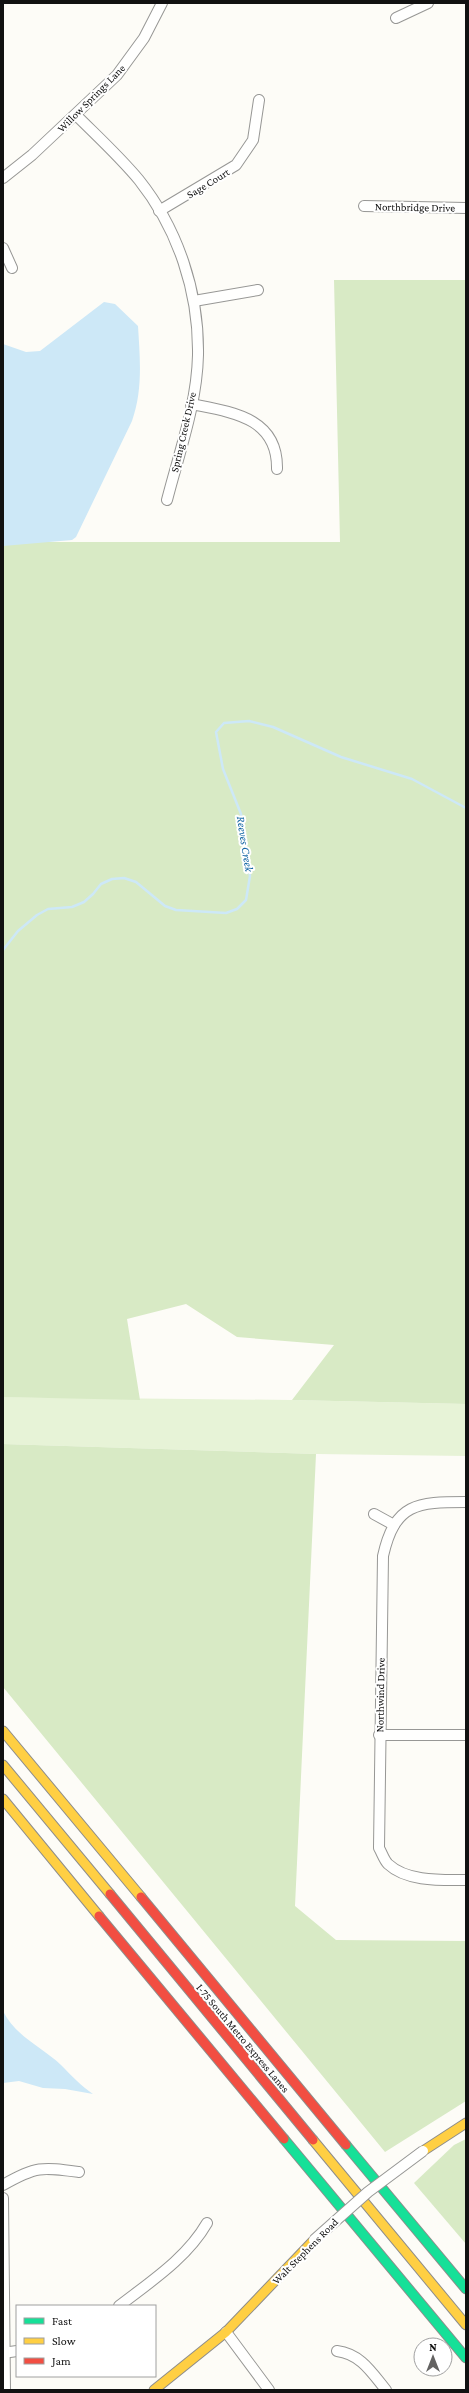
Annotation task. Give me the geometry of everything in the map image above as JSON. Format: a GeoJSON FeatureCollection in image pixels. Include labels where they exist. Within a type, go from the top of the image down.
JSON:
{"type":"FeatureCollection","features":[{"type":"Feature","properties":{"kind":"main road"},"geometry":{"type":"LineString","coordinates":[[3,1731],[466,2289]]}},
{"type":"Feature","properties":{"kind":"main road","name":"I-75 South Metro Express Lanes"},"geometry":{"type":"LineString","coordinates":[[3,1764],[466,2325]]}},
{"type":"Feature","properties":{"kind":"main road"},"geometry":{"type":"LineString","coordinates":[[3,1799],[466,2358]]}},
{"type":"Feature","properties":{"kind":"main road","name":"Walt Stephens Road"},"geometry":{"type":"LineString","coordinates":[[423,2151],[466,2123]]}},
{"type":"Feature","properties":{"kind":"main road","name":"Walt Stephens Road"},"geometry":{"type":"LineString","coordinates":[[154,2390],[226,2332],[314,2240]]}},
{"type":"Feature","properties":{"kind":"street","name":"Willow Springs Lane"},"geometry":{"type":"LineString","coordinates":[[3,178],[76,115],[117,75],[133,54],[162,3]]}},
{"type":"Feature","properties":{"kind":"street"},"geometry":{"type":"LineString","coordinates":[[396,18],[428,3]]}},
{"type":"Feature","properties":{"kind":"street","name":"Sage Court"},"geometry":{"type":"LineString","coordinates":[[159,211],[236,165],[252,140],[259,100]]}},
{"type":"Feature","properties":{"kind":"street","name":"Spring Creek Drive"},"geometry":{"type":"LineString","coordinates":[[76,115],[139,180],[159,211],[175,240],[194,301],[198,355],[192,404],[167,500]]}},
{"type":"Feature","properties":{"kind":"street","name":"Northbridge Drive"},"geometry":{"type":"LineString","coordinates":[[364,206],[466,208]]}},
{"type":"Feature","properties":{"kind":"street"},"geometry":{"type":"LineString","coordinates":[[3,248],[12,268]]}},
{"type":"Feature","properties":{"kind":"street"},"geometry":{"type":"LineString","coordinates":[[194,301],[258,290]]}},
{"type":"Feature","properties":{"kind":"street"},"geometry":{"type":"LineString","coordinates":[[192,404],[239,414],[264,430],[277,454],[277,469]]}},
{"type":"Feature","properties":{"kind":"street","name":"Northwind Drive"},"geometry":{"type":"LineString","coordinates":[[466,1502],[432,1502],[414,1506],[398,1519],[388,1535],[382,1556],[379,1735],[379,1848],[388,1864],[404,1873],[435,1880],[466,1880]]}},
{"type":"Feature","properties":{"kind":"street"},"geometry":{"type":"LineString","coordinates":[[374,1514],[394,1525]]}},
{"type":"Feature","properties":{"kind":"street"},"geometry":{"type":"LineString","coordinates":[[379,1735],[466,1735]]}},
{"type":"Feature","properties":{"kind":"street","name":"Walt Stephens Road"},"geometry":{"type":"LineString","coordinates":[[314,2240],[368,2192],[423,2151]]}},
{"type":"Feature","properties":{"kind":"street"},"geometry":{"type":"LineString","coordinates":[[3,2185],[27,2171],[41,2168],[79,2172]]}},
{"type":"Feature","properties":{"kind":"street"},"geometry":{"type":"LineString","coordinates":[[3,2198],[3,2353],[5,2390]]}},
{"type":"Feature","properties":{"kind":"street"},"geometry":{"type":"LineString","coordinates":[[120,2305],[157,2277],[198,2239],[207,2224]]}},
{"type":"Feature","properties":{"kind":"street"},"geometry":{"type":"LineString","coordinates":[[226,2332],[269,2390]]}},
{"type":"Feature","properties":{"kind":"street"},"geometry":{"type":"LineString","coordinates":[[3,2353],[16,2351]]}},
{"type":"Feature","properties":{"kind":"street"},"geometry":{"type":"LineString","coordinates":[[337,2351],[349,2352],[356,2357],[386,2390]]}},
{"type":"Feature","properties":{"kind":"green space"},"geometry":{"type":"Polygon","coordinates":[[[334,280],[466,280],[466,1404],[292,1400],[334,1345],[237,1337],[186,1304],[127,1319],[140,1400],[3,1397],[3,542],[340,542],[334,280]]]}},
{"type":"Feature","properties":{"kind":"green space"},"geometry":{"type":"Polygon","coordinates":[[[3,1397],[292,1400],[466,1404],[466,1456],[316,1454],[3,1444],[3,1397]]]}},
{"type":"Feature","properties":{"kind":"green space"},"geometry":{"type":"Polygon","coordinates":[[[3,1444],[316,1454],[295,1906],[336,1940],[466,1941],[466,2101],[385,2152],[3,1687],[3,1444]]]}},
{"type":"Feature","properties":{"kind":"green space"},"geometry":{"type":"Polygon","coordinates":[[[466,2139],[466,2244],[414,2183],[454,2145],[466,2139]]]}},
{"type":"Feature","properties":{"kind":"water"},"geometry":{"type":"Polygon","coordinates":[[[104,302],[115,304],[138,326],[140,374],[138,398],[132,421],[76,537],[72,540],[3,546],[3,344],[26,352],[40,351],[104,302]]]}},
{"type":"Feature","properties":{"kind":"water"},"geometry":{"type":"Polygon","coordinates":[[[3,2011],[14,2027],[29,2041],[54,2059],[80,2084],[93,2094],[65,2089],[43,2088],[19,2081],[3,2083],[3,2011]]]}},
{"type":"Feature","properties":{"kind":"waterway","name":"Reeves Creek"},"geometry":{"type":"LineString","coordinates":[[3,950],[18,931],[37,915],[48,909],[72,907],[84,902],[101,884],[112,879],[124,878],[136,882],[165,906],[176,910],[226,913],[237,909],[246,900],[250,876],[241,814],[223,769],[216,732],[224,723],[249,721],[273,727],[341,757],[412,779],[466,808]]}},
{"type":"Feature","properties":{"kind":"traffic: fast"},"geometry":{"type":"LineString","coordinates":[[284,2139],[466,2358]]}},
{"type":"Feature","properties":{"kind":"traffic: fast"},"geometry":{"type":"LineString","coordinates":[[346,2145],[466,2289]]}},
{"type":"Feature","properties":{"kind":"traffic: slow"},"geometry":{"type":"LineString","coordinates":[[3,1731],[141,1897]]}},
{"type":"Feature","properties":{"kind":"traffic: slow"},"geometry":{"type":"LineString","coordinates":[[3,1765],[110,1894]]}},
{"type":"Feature","properties":{"kind":"traffic: slow"},"geometry":{"type":"LineString","coordinates":[[3,1799],[99,1916]]}},
{"type":"Feature","properties":{"kind":"traffic: slow"},"geometry":{"type":"LineString","coordinates":[[423,2151],[466,2123]]}},
{"type":"Feature","properties":{"kind":"traffic: slow"},"geometry":{"type":"LineString","coordinates":[[313,2140],[466,2325]]}},
{"type":"Feature","properties":{"kind":"traffic: slow"},"geometry":{"type":"LineString","coordinates":[[154,2390],[226,2332],[314,2240]]}},
{"type":"Feature","properties":{"kind":"traffic: jam"},"geometry":{"type":"LineString","coordinates":[[110,1894],[313,2140]]}},
{"type":"Feature","properties":{"kind":"traffic: jam"},"geometry":{"type":"LineString","coordinates":[[141,1897],[346,2145]]}},
{"type":"Feature","properties":{"kind":"traffic: jam"},"geometry":{"type":"LineString","coordinates":[[99,1916],[284,2139]]}}]}
